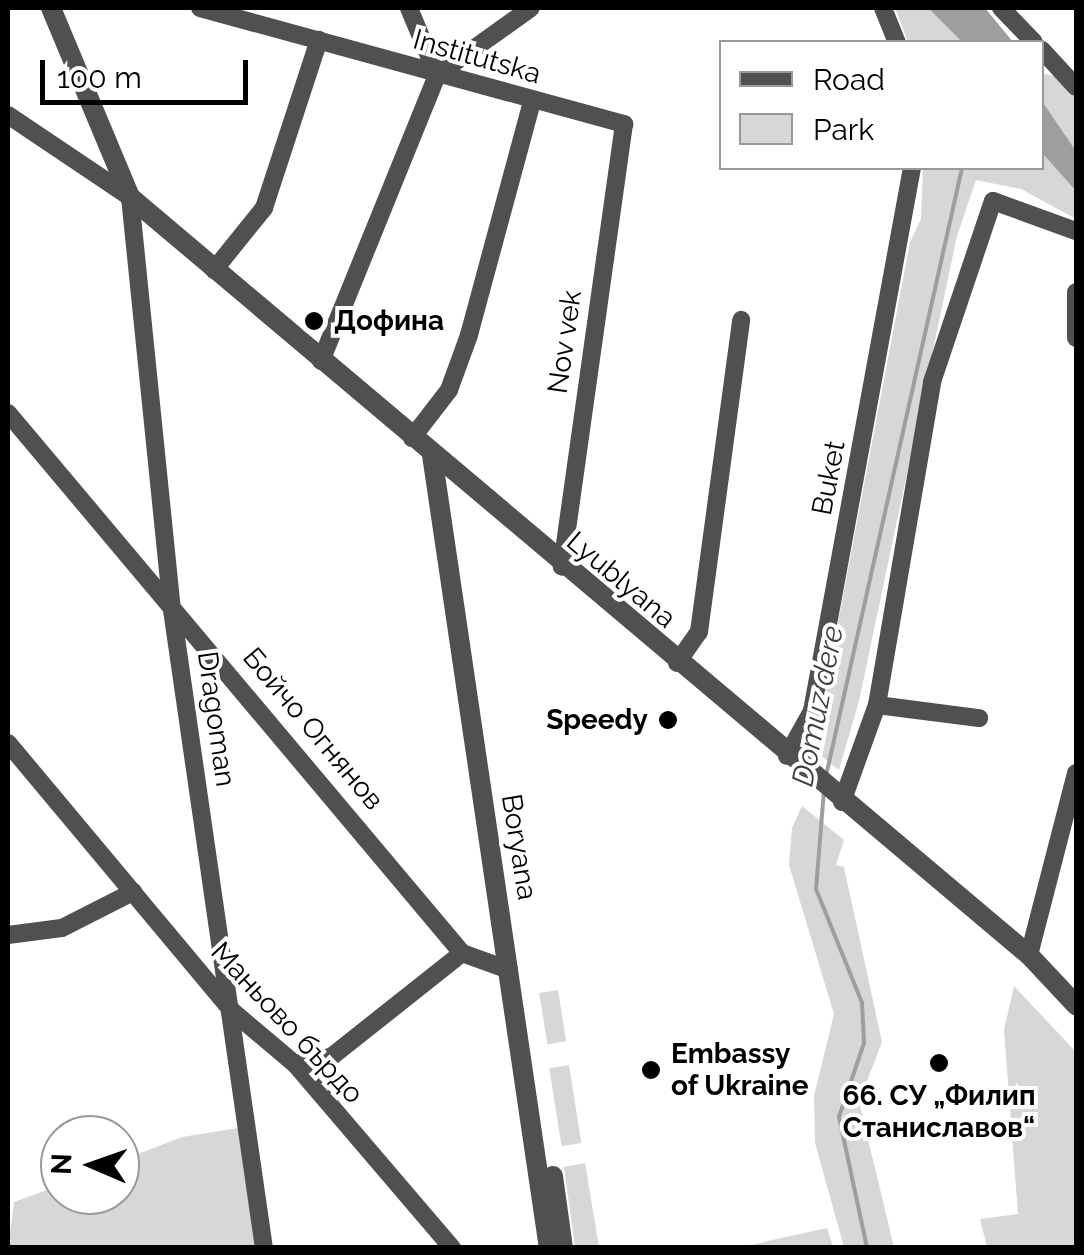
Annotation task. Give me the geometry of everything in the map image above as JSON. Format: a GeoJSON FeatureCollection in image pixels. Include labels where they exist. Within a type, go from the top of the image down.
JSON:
{"type":"FeatureCollection","features":[{"type":"Feature","properties":{"kind":"street","name":"Lyublyana"},"geometry":{"type":"LineString","coordinates":[[51,8],[130,197]]}},
{"type":"Feature","properties":{"kind":"street","name":"Institutska"},"geometry":{"type":"LineString","coordinates":[[200,8],[624,124]]}},
{"type":"Feature","properties":{"kind":"street"},"geometry":{"type":"LineString","coordinates":[[409,8],[437,75]]}},
{"type":"Feature","properties":{"kind":"street"},"geometry":{"type":"LineString","coordinates":[[322,362],[437,75],[531,8]]}},
{"type":"Feature","properties":{"kind":"street"},"geometry":{"type":"LineString","coordinates":[[883,8],[897,40]]}},
{"type":"Feature","properties":{"kind":"street"},"geometry":{"type":"LineString","coordinates":[[1001,8],[1032,40]]}},
{"type":"Feature","properties":{"kind":"street"},"geometry":{"type":"LineString","coordinates":[[214,270],[264,208],[319,40]]}},
{"type":"Feature","properties":{"kind":"street"},"geometry":{"type":"LineString","coordinates":[[1044,52],[1076,87]]}},
{"type":"Feature","properties":{"kind":"street"},"geometry":{"type":"LineString","coordinates":[[412,438],[449,390],[469,335],[532,101]]}},
{"type":"Feature","properties":{"kind":"street","name":"Lyublyana"},"geometry":{"type":"LineString","coordinates":[[8,115],[130,197],[562,567],[1028,955],[1076,1005]]}},
{"type":"Feature","properties":{"kind":"street","name":"Nov vek"},"geometry":{"type":"LineString","coordinates":[[562,567],[624,124]]}},
{"type":"Feature","properties":{"kind":"street","name":"Buket"},"geometry":{"type":"LineString","coordinates":[[787,756],[812,710],[909,204],[912,170]]}},
{"type":"Feature","properties":{"kind":"street","name":"Dragoman"},"geometry":{"type":"LineString","coordinates":[[130,197],[171,603],[264,1248]]}},
{"type":"Feature","properties":{"kind":"street"},"geometry":{"type":"LineString","coordinates":[[839,799],[877,705],[932,382],[992,201],[1076,231]]}},
{"type":"Feature","properties":{"kind":"street"},"geometry":{"type":"LineString","coordinates":[[1076,292],[1076,338]]}},
{"type":"Feature","properties":{"kind":"street"},"geometry":{"type":"LineString","coordinates":[[677,662],[699,632],[741,320]]}},
{"type":"Feature","properties":{"kind":"street","name":"Бойчо Огнянов"},"geometry":{"type":"LineString","coordinates":[[8,413],[462,953]]}},
{"type":"Feature","properties":{"kind":"street","name":"Boryana"},"geometry":{"type":"LineString","coordinates":[[439,461],[549,1248]]}},
{"type":"Feature","properties":{"kind":"street","name":"Boryana"},"geometry":{"type":"LineString","coordinates":[[439,461],[564,1248]]}},
{"type":"Feature","properties":{"kind":"street"},"geometry":{"type":"LineString","coordinates":[[877,705],[979,718]]}},
{"type":"Feature","properties":{"kind":"street","name":"Маньово бърдо"},"geometry":{"type":"LineString","coordinates":[[8,743],[232,1011],[294,1064],[452,1248]]}},
{"type":"Feature","properties":{"kind":"street"},"geometry":{"type":"LineString","coordinates":[[1028,955],[1076,773]]}},
{"type":"Feature","properties":{"kind":"street"},"geometry":{"type":"LineString","coordinates":[[8,936],[62,928],[133,892]]}},
{"type":"Feature","properties":{"kind":"street"},"geometry":{"type":"LineString","coordinates":[[294,1064],[331,1057],[462,953],[509,970]]}},
{"type":"Feature","properties":{"kind":"green space"},"geometry":{"type":"Polygon","coordinates":[[[895,8],[928,8],[960,40],[907,40],[895,8]]]}},
{"type":"Feature","properties":{"kind":"green space"},"geometry":{"type":"Polygon","coordinates":[[[1044,74],[1057,77],[1076,98],[1076,151],[1044,104],[1044,74]]]}},
{"type":"Feature","properties":{"kind":"green space"},"geometry":{"type":"Polygon","coordinates":[[[1044,155],[1076,191],[1076,219],[1021,189],[976,180],[957,236],[859,701],[839,770],[816,752],[816,739],[910,242],[921,219],[923,170],[1044,170],[1044,155]]]}},
{"type":"Feature","properties":{"kind":"green space"},"geometry":{"type":"Polygon","coordinates":[[[802,806],[844,840],[836,865],[844,867],[882,1042],[859,1102],[894,1247],[844,1247],[815,1143],[814,1096],[834,1014],[789,865],[792,828],[802,806]]]}},
{"type":"Feature","properties":{"kind":"green space"},"geometry":{"type":"Polygon","coordinates":[[[1014,986],[1076,1052],[1076,1247],[987,1247],[980,1219],[1018,1214],[1004,1030],[1014,986]]]}},
{"type":"Feature","properties":{"kind":"green space"},"geometry":{"type":"Polygon","coordinates":[[[558,990],[566,1041],[547,1044],[539,993],[558,990]]]}},
{"type":"Feature","properties":{"kind":"green space"},"geometry":{"type":"Polygon","coordinates":[[[569,1065],[581,1143],[562,1146],[549,1068],[569,1065]]]}},
{"type":"Feature","properties":{"kind":"green space"},"geometry":{"type":"Polygon","coordinates":[[[245,1127],[264,1247],[8,1248],[14,1202],[40,1192],[40,1215],[140,1215],[140,1153],[182,1137],[245,1127]]]}},
{"type":"Feature","properties":{"kind":"green space"},"geometry":{"type":"Polygon","coordinates":[[[585,1163],[599,1247],[575,1247],[564,1167],[585,1163]]]}},
{"type":"Feature","properties":{"kind":"green space"},"geometry":{"type":"Polygon","coordinates":[[[827,1228],[833,1247],[741,1247],[827,1228]]]}},
{"type":"Feature","properties":{"kind":"shaded area"},"geometry":{"type":"Polygon","coordinates":[[[928,8],[985,8],[1011,40],[960,40],[928,8]]]}},
{"type":"Feature","properties":{"kind":"shaded area"},"geometry":{"type":"Polygon","coordinates":[[[1044,104],[1076,151],[1076,191],[1044,155],[1044,104]]]}},
{"type":"Feature","properties":{"kind":"waterway","name":"Domuz dere"},"geometry":{"type":"LineString","coordinates":[[826,776],[962,170]]}},
{"type":"Feature","properties":{"kind":"waterway","name":"Domuz dere"},"geometry":{"type":"LineString","coordinates":[[824,790],[816,889],[862,1003],[864,1043],[839,1117],[867,1248]]}},
{"type":"Feature","properties":{"kind":"place","name":"Дофина"},"geometry":{"type":"Point","coordinates":[314,321]}},
{"type":"Feature","properties":{"kind":"place","name":"Speedy"},"geometry":{"type":"Point","coordinates":[668,720]}},
{"type":"Feature","properties":{"kind":"place","name":"66. СУ „Филип Станиславов“"},"geometry":{"type":"Point","coordinates":[939,1063]}},
{"type":"Feature","properties":{"kind":"place","name":"Embassy of Ukraine"},"geometry":{"type":"Point","coordinates":[651,1070]}}]}
